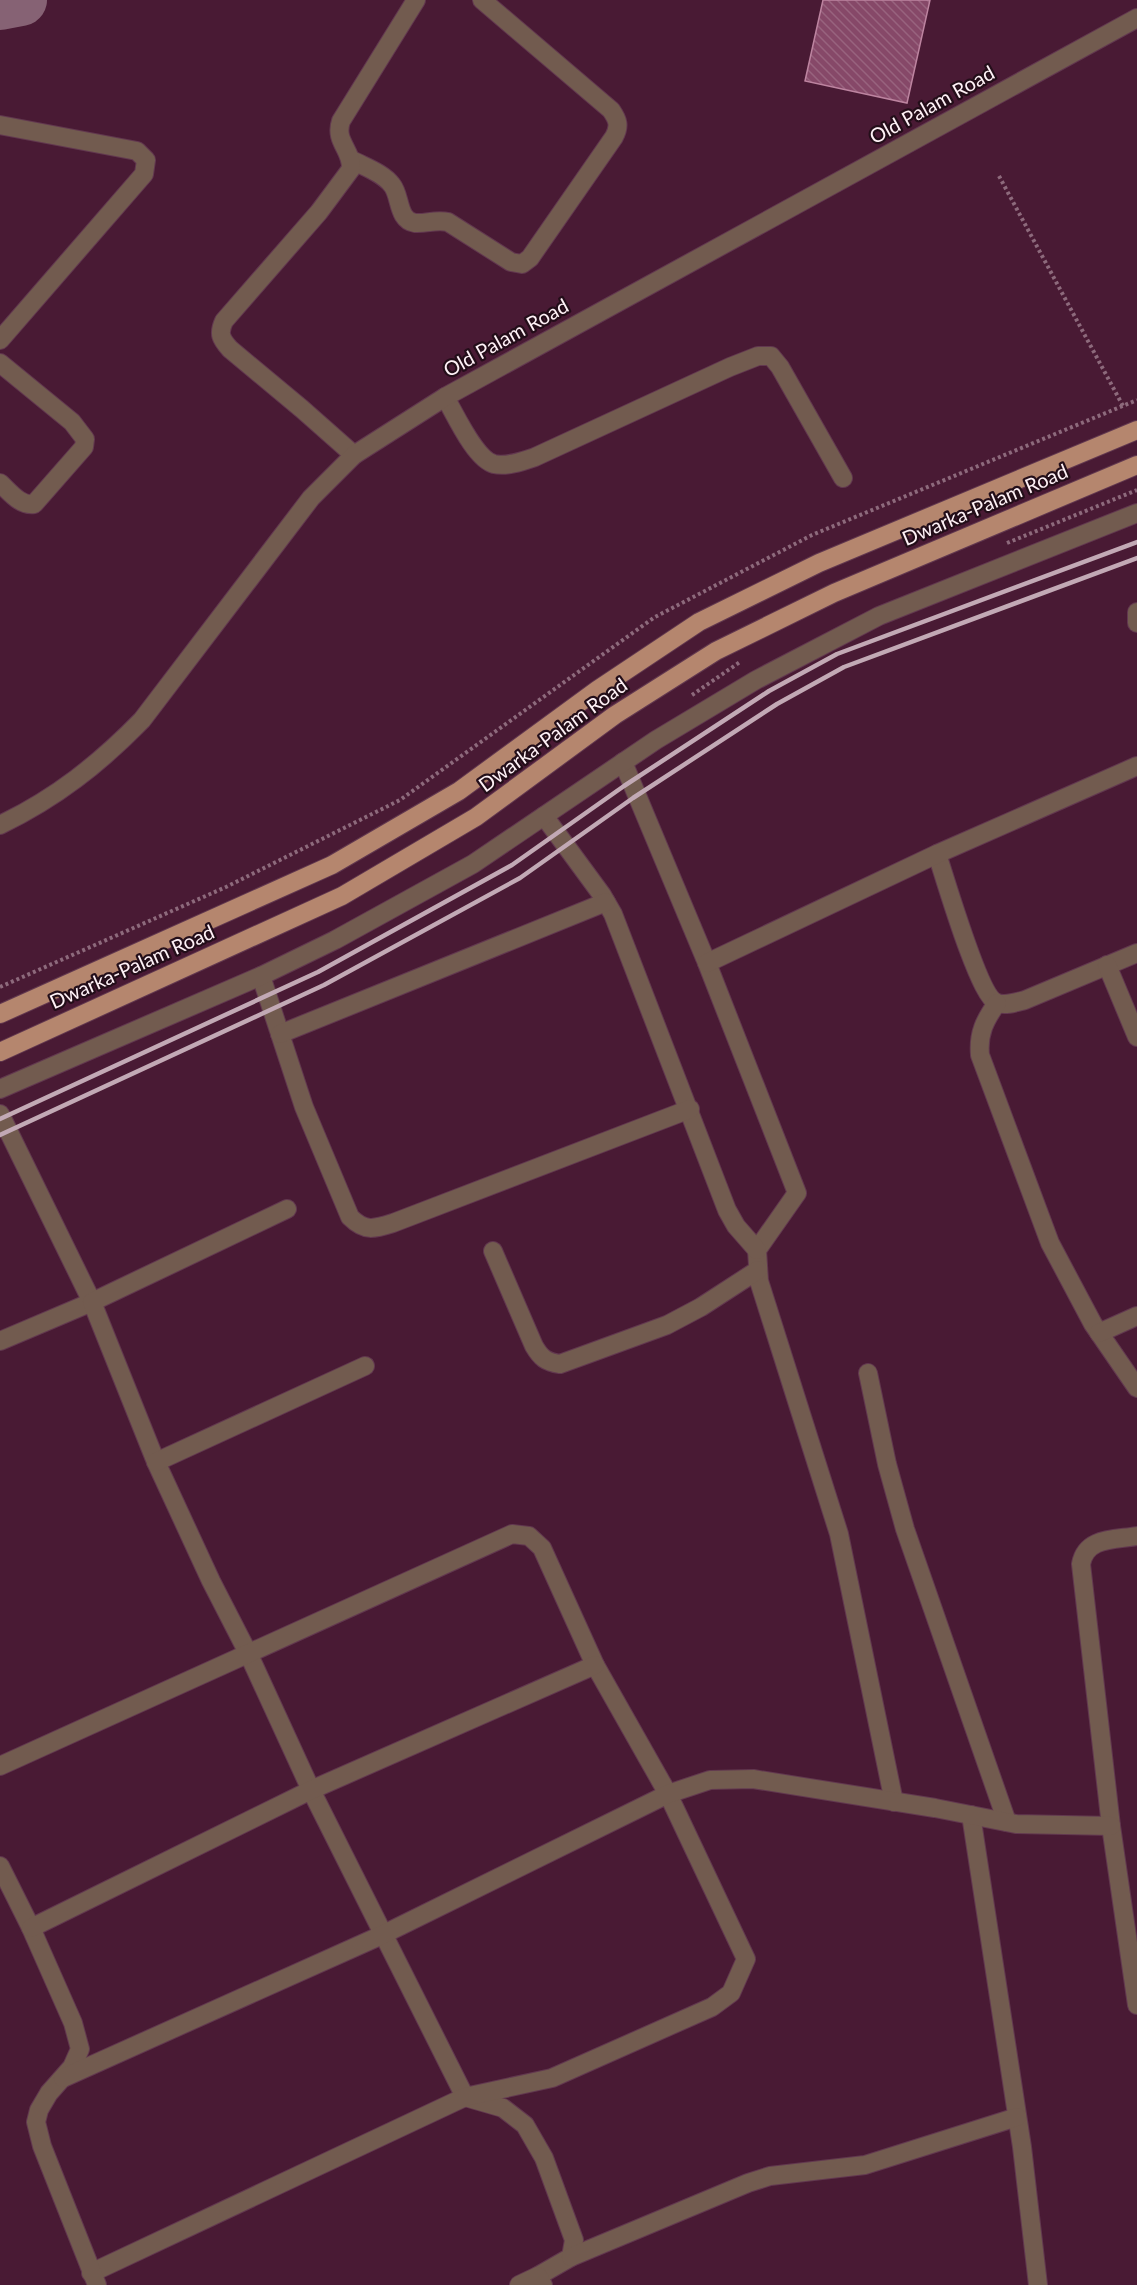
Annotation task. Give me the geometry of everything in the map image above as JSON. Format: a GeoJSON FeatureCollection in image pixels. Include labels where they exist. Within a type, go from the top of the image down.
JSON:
{"type":"FeatureCollection","features":[{"type":"Feature","properties":{"kind":"main road","name":"Dwarka-Palam Road"},"geometry":{"type":"LineString","coordinates":[[0,1014],[332,865],[459,790],[597,690],[699,622],[819,563],[1137,430]]}},
{"type":"Feature","properties":{"kind":"main road","name":"Dwarka-Palam Road"},"geometry":{"type":"LineString","coordinates":[[0,1052],[342,896],[476,817],[615,715],[716,651],[834,593],[1137,465]]}},
{"type":"Feature","properties":{"kind":"street"},"geometry":{"type":"LineString","coordinates":[[416,0],[340,121],[338,130],[340,139],[352,160],[375,172],[391,184],[398,196],[400,210],[407,219],[415,223],[437,220],[448,222],[511,262],[522,264],[530,258],[614,137],[618,128],[617,118],[611,110],[482,0]]}},
{"type":"Feature","properties":{"kind":"street","name":"Old Palam Road"},"geometry":{"type":"LineString","coordinates":[[0,825],[78,779],[110,753],[142,720],[311,498],[354,455],[445,397],[1137,18]]}},
{"type":"Feature","properties":{"kind":"street"},"geometry":{"type":"LineString","coordinates":[[0,125],[137,151],[146,160],[144,174],[0,340]]}},
{"type":"Feature","properties":{"kind":"street"},"geometry":{"type":"LineString","coordinates":[[352,160],[351,169],[346,177],[319,212],[224,321],[219,331],[230,349],[354,455]]}},
{"type":"Feature","properties":{"kind":"street"},"geometry":{"type":"LineString","coordinates":[[445,397],[476,450],[493,464],[512,463],[535,457],[730,367],[758,356],[771,356],[780,367],[843,477]]}},
{"type":"Feature","properties":{"kind":"street"},"geometry":{"type":"LineString","coordinates":[[0,363],[72,422],[85,439],[84,447],[34,504],[28,505],[22,502],[0,483]]}},
{"type":"Feature","properties":{"kind":"street"},"geometry":{"type":"LineString","coordinates":[[0,1089],[261,976],[335,940],[463,869],[656,740],[756,681],[879,616],[1137,513]]}},
{"type":"Feature","properties":{"kind":"street"},"geometry":{"type":"LineString","coordinates":[[1137,612],[1137,623]]}},
{"type":"Feature","properties":{"kind":"street"},"geometry":{"type":"LineString","coordinates":[[623,762],[707,963],[797,1193],[758,1250],[759,1281],[839,1534],[894,1802]]}},
{"type":"Feature","properties":{"kind":"street"},"geometry":{"type":"LineString","coordinates":[[707,963],[938,854],[1137,766]]}},
{"type":"Feature","properties":{"kind":"street"},"geometry":{"type":"LineString","coordinates":[[544,816],[606,902],[623,939],[690,1109],[727,1210],[736,1226],[758,1250]]}},
{"type":"Feature","properties":{"kind":"street"},"geometry":{"type":"LineString","coordinates":[[938,854],[977,973],[988,996],[997,1003],[1025,1000],[1137,953]]}},
{"type":"Feature","properties":{"kind":"street"},"geometry":{"type":"LineString","coordinates":[[280,1034],[606,902]]}},
{"type":"Feature","properties":{"kind":"street"},"geometry":{"type":"LineString","coordinates":[[1107,965],[1137,1037]]}},
{"type":"Feature","properties":{"kind":"street"},"geometry":{"type":"LineString","coordinates":[[261,976],[304,1107],[351,1217],[360,1226],[371,1230],[690,1109]]}},
{"type":"Feature","properties":{"kind":"street"},"geometry":{"type":"LineString","coordinates":[[997,1003],[984,1022],[979,1041],[980,1056],[1050,1244],[1099,1333],[1137,1388]]}},
{"type":"Feature","properties":{"kind":"street"},"geometry":{"type":"LineString","coordinates":[[0,1114],[92,1302],[156,1462],[382,1935],[465,2097],[503,2108],[525,2125],[544,2158],[574,2240],[571,2257]]}},
{"type":"Feature","properties":{"kind":"street"},"geometry":{"type":"LineString","coordinates":[[0,1341],[92,1302],[287,1209]]}},
{"type":"Feature","properties":{"kind":"street"},"geometry":{"type":"LineString","coordinates":[[493,1251],[534,1346],[540,1356],[548,1362],[560,1364],[667,1325],[701,1307],[758,1270]]}},
{"type":"Feature","properties":{"kind":"street"},"geometry":{"type":"LineString","coordinates":[[1099,1333],[1137,1317]]}},
{"type":"Feature","properties":{"kind":"street"},"geometry":{"type":"LineString","coordinates":[[156,1462],[365,1366]]}},
{"type":"Feature","properties":{"kind":"street"},"geometry":{"type":"LineString","coordinates":[[868,1373],[887,1464],[905,1529],[1007,1822]]}},
{"type":"Feature","properties":{"kind":"street"},"geometry":{"type":"LineString","coordinates":[[0,1766],[249,1655],[513,1533],[529,1536],[542,1548],[594,1665],[668,1794],[746,1959],[731,1993],[712,2007],[552,2078],[465,2097],[94,2279],[42,2146],[36,2122],[44,2102],[72,2067],[80,2049],[73,2022],[0,1866]]}},
{"type":"Feature","properties":{"kind":"street"},"geometry":{"type":"LineString","coordinates":[[1137,1536],[1092,1545],[1085,1550],[1081,1564],[1111,1826],[1137,2005]]}},
{"type":"Feature","properties":{"kind":"street"},"geometry":{"type":"LineString","coordinates":[[31,1928],[311,1790],[594,1665]]}},
{"type":"Feature","properties":{"kind":"street"},"geometry":{"type":"LineString","coordinates":[[63,2078],[382,1935],[668,1794],[710,1780],[753,1779],[1016,1824],[1111,1826]]}},
{"type":"Feature","properties":{"kind":"street"},"geometry":{"type":"LineString","coordinates":[[971,1815],[1017,2117],[1038,2285]]}},
{"type":"Feature","properties":{"kind":"street"},"geometry":{"type":"LineString","coordinates":[[519,2285],[540,2280],[571,2257],[747,2183],[770,2176],[865,2165],[1017,2117]]}},
{"type":"Feature","properties":{"kind":"path"},"geometry":{"type":"LineString","coordinates":[[999,176],[1122,406]]}},
{"type":"Feature","properties":{"kind":"building"},"geometry":{"type":"Polygon","coordinates":[[[823,0],[930,0],[907,103],[805,81],[823,0]]]}},
{"type":"Feature","properties":{"kind":"taxiway"},"geometry":{"type":"LineString","coordinates":[[0,4],[21,0]]}},
{"type":"Feature","properties":{"kind":"railway"},"geometry":{"type":"LineString","coordinates":[[0,1119],[318,972],[512,865],[624,786],[769,691],[837,654],[1137,542]]}},
{"type":"Feature","properties":{"kind":"railway"},"geometry":{"type":"LineString","coordinates":[[0,1135],[324,985],[520,878],[633,798],[777,704],[844,667],[1137,558]]}}]}
